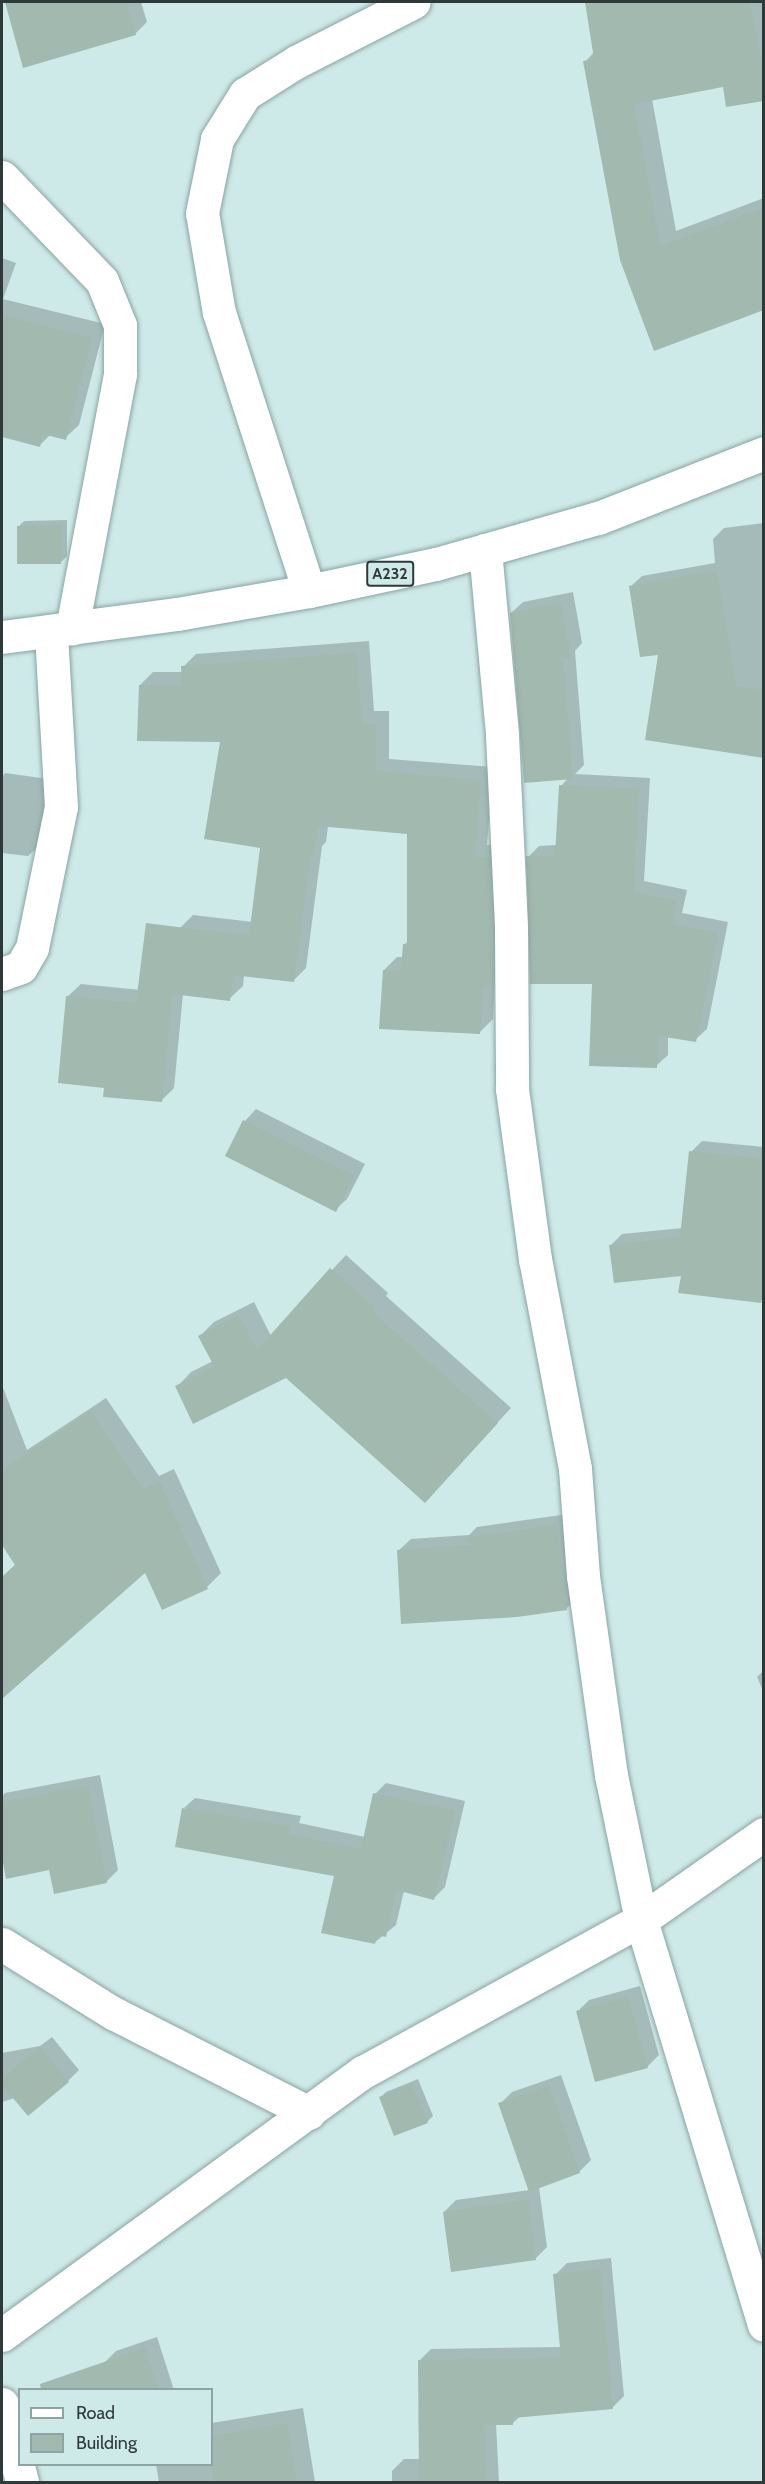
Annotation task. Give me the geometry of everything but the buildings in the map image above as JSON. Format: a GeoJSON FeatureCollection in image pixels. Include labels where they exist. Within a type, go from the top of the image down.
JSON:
{"type":"FeatureCollection","features":[{"type":"Feature","properties":{"kind":"street"},"geometry":{"type":"LineString","coordinates":[[309,591],[219,313],[202,213],[217,139],[244,94],[296,62],[414,2]]}},
{"type":"Feature","properties":{"kind":"street"},"geometry":{"type":"LineString","coordinates":[[2,177],[102,281],[120,325],[120,374],[62,630],[61,807],[32,948],[21,967],[2,974]]}},
{"type":"Feature","properties":{"kind":"street","name":"A232"},"geometry":{"type":"LineString","coordinates":[[2,637],[62,630],[309,591],[436,564],[598,518],[764,453]]}},
{"type":"Feature","properties":{"kind":"street"},"geometry":{"type":"LineString","coordinates":[[485,550],[502,735],[511,929],[512,1089],[535,1259],[575,1469],[583,1576],[611,1774],[641,1920],[764,2325]]}},
{"type":"Feature","properties":{"kind":"street"},"geometry":{"type":"LineString","coordinates":[[2,2335],[363,2072],[641,1920],[764,1834]]}},
{"type":"Feature","properties":{"kind":"street"},"geometry":{"type":"LineString","coordinates":[[2,1944],[113,2013],[309,2113]]}},
{"type":"Feature","properties":{"kind":"street"},"geometry":{"type":"LineString","coordinates":[[2,2404],[22,2482]]}}]}
